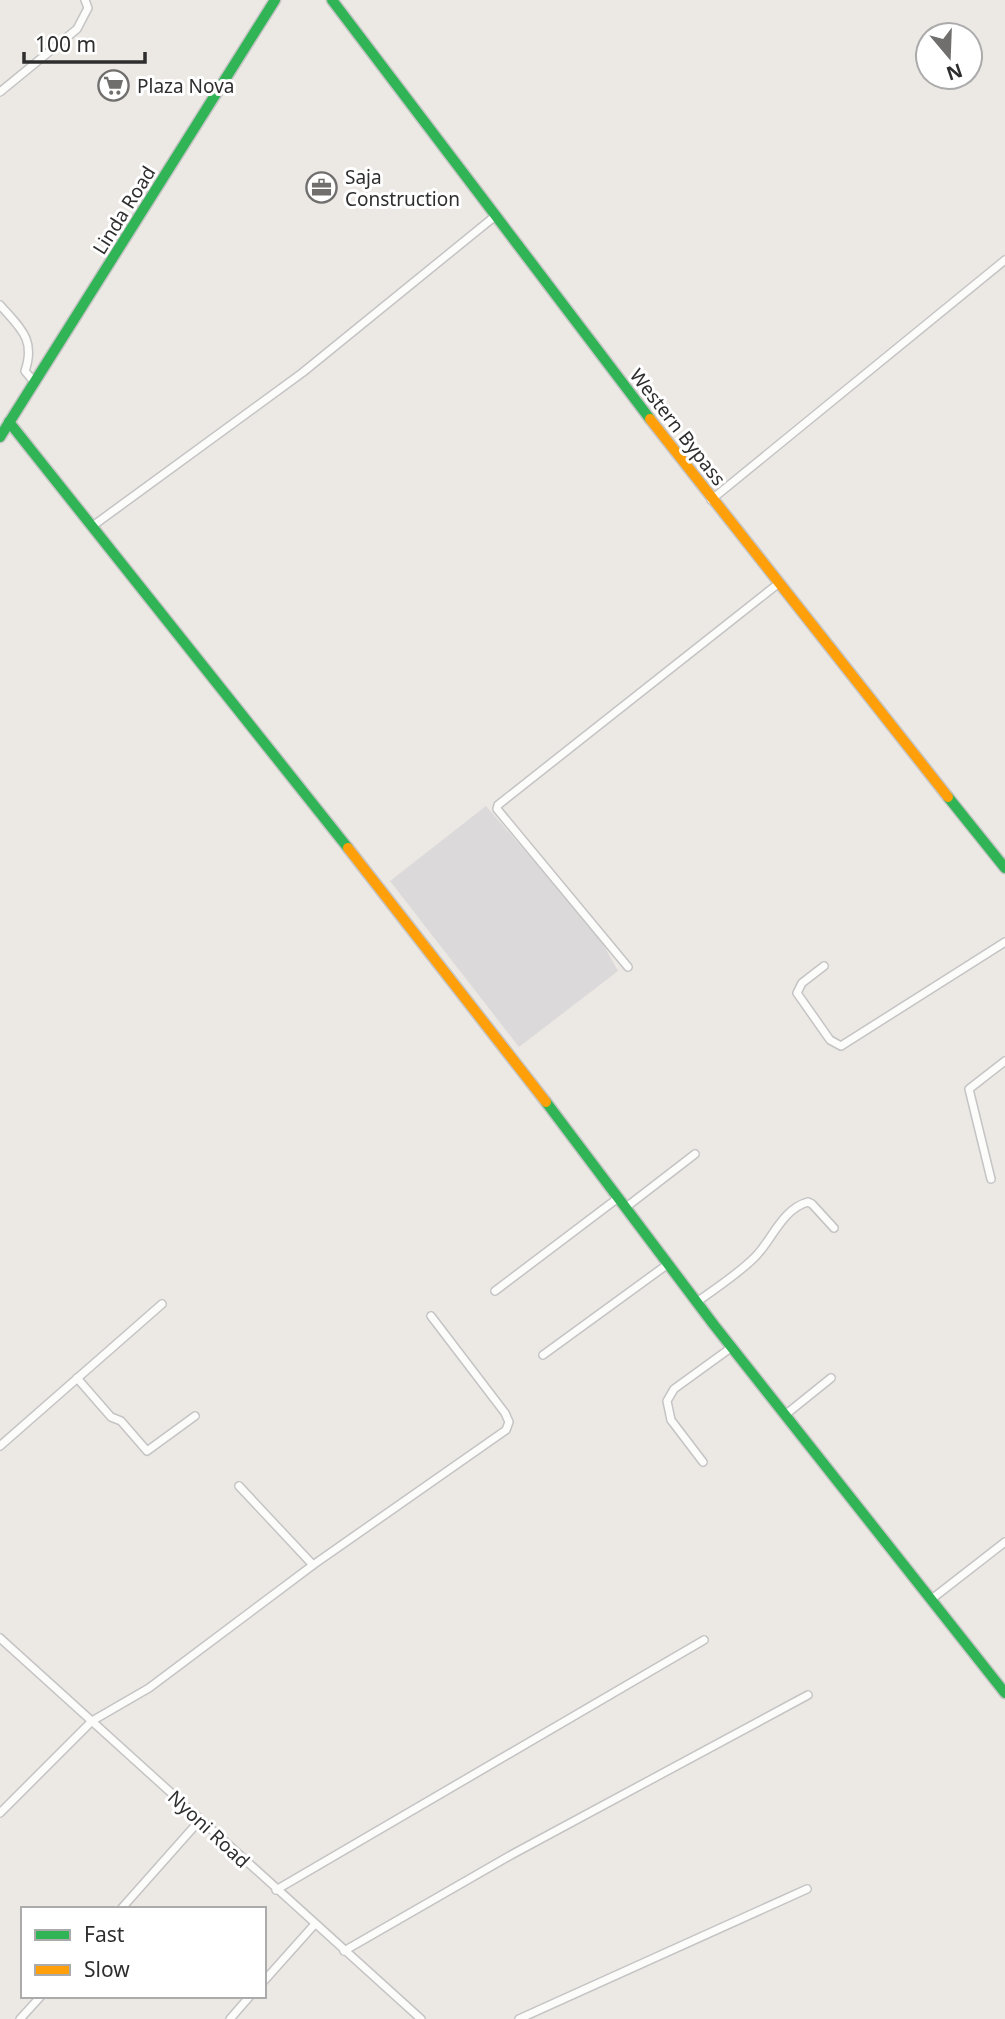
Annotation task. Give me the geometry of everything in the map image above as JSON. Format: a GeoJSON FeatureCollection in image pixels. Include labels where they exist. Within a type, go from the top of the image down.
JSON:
{"type":"FeatureCollection","features":[{"type":"Feature","properties":{"kind":"street"},"geometry":{"type":"LineString","coordinates":[[0,92],[77,29],[88,8],[85,0]]}},
{"type":"Feature","properties":{"kind":"street","name":"Linda Road"},"geometry":{"type":"LineString","coordinates":[[0,437],[5,423],[35,383],[275,0]]}},
{"type":"Feature","properties":{"kind":"street","name":"Western Bypass"},"geometry":{"type":"LineString","coordinates":[[332,0],[711,500],[1005,868]]}},
{"type":"Feature","properties":{"kind":"street"},"geometry":{"type":"LineString","coordinates":[[94,525],[302,373],[494,217]]}},
{"type":"Feature","properties":{"kind":"street"},"geometry":{"type":"LineString","coordinates":[[711,500],[1005,260]]}},
{"type":"Feature","properties":{"kind":"street"},"geometry":{"type":"LineString","coordinates":[[0,305],[27,337],[30,356],[25,372],[35,383]]}},
{"type":"Feature","properties":{"kind":"street"},"geometry":{"type":"LineString","coordinates":[[5,423],[94,525],[253,725],[697,1302],[933,1598],[1005,1693]]}},
{"type":"Feature","properties":{"kind":"street"},"geometry":{"type":"LineString","coordinates":[[628,967],[497,809],[498,805],[779,582]]}},
{"type":"Feature","properties":{"kind":"street"},"geometry":{"type":"LineString","coordinates":[[824,966],[802,983],[797,993],[830,1040],[841,1046],[1005,942]]}},
{"type":"Feature","properties":{"kind":"street"},"geometry":{"type":"LineString","coordinates":[[992,1179],[969,1089],[1005,1061]]}},
{"type":"Feature","properties":{"kind":"street"},"geometry":{"type":"LineString","coordinates":[[625,1208],[695,1154]]}},
{"type":"Feature","properties":{"kind":"street"},"geometry":{"type":"LineString","coordinates":[[495,1291],[618,1198]]}},
{"type":"Feature","properties":{"kind":"street"},"geometry":{"type":"LineString","coordinates":[[697,1302],[754,1258],[771,1233],[797,1206],[812,1204],[834,1228]]}},
{"type":"Feature","properties":{"kind":"street"},"geometry":{"type":"LineString","coordinates":[[543,1354],[668,1264]]}},
{"type":"Feature","properties":{"kind":"street"},"geometry":{"type":"LineString","coordinates":[[0,1447],[162,1304]]}},
{"type":"Feature","properties":{"kind":"street"},"geometry":{"type":"LineString","coordinates":[[0,1812],[92,1721],[149,1688],[313,1565],[509,1426],[505,1413],[431,1317]]}},
{"type":"Feature","properties":{"kind":"street"},"geometry":{"type":"LineString","coordinates":[[703,1462],[671,1420],[667,1401],[674,1389],[732,1347]]}},
{"type":"Feature","properties":{"kind":"street"},"geometry":{"type":"LineString","coordinates":[[77,1378],[111,1418],[121,1421],[147,1451],[195,1416]]}},
{"type":"Feature","properties":{"kind":"street"},"geometry":{"type":"LineString","coordinates":[[785,1415],[831,1378]]}},
{"type":"Feature","properties":{"kind":"street"},"geometry":{"type":"LineString","coordinates":[[239,1486],[313,1565]]}},
{"type":"Feature","properties":{"kind":"street"},"geometry":{"type":"LineString","coordinates":[[933,1598],[1005,1542]]}},
{"type":"Feature","properties":{"kind":"street","name":"Nyoni Road"},"geometry":{"type":"LineString","coordinates":[[0,1638],[275,1890],[421,2019]]}},
{"type":"Feature","properties":{"kind":"street"},"geometry":{"type":"LineString","coordinates":[[275,1890],[704,1640]]}},
{"type":"Feature","properties":{"kind":"street"},"geometry":{"type":"LineString","coordinates":[[344,1951],[511,1855],[808,1695]]}},
{"type":"Feature","properties":{"kind":"street"},"geometry":{"type":"LineString","coordinates":[[123,1907],[200,1820]]}},
{"type":"Feature","properties":{"kind":"street"},"geometry":{"type":"LineString","coordinates":[[519,2019],[807,1889]]}},
{"type":"Feature","properties":{"kind":"street"},"geometry":{"type":"LineString","coordinates":[[266,1979],[314,1925]]}},
{"type":"Feature","properties":{"kind":"street"},"geometry":{"type":"LineString","coordinates":[[20,2019],[39,1998]]}},
{"type":"Feature","properties":{"kind":"street"},"geometry":{"type":"LineString","coordinates":[[230,2019],[248,1998]]}},
{"type":"Feature","properties":{"kind":"shaded area"},"geometry":{"type":"Polygon","coordinates":[[[486,806],[598,935],[618,971],[519,1047],[390,881],[486,806]]]}},
{"type":"Feature","properties":{"kind":"traffic: fast"},"geometry":{"type":"LineString","coordinates":[[0,437],[275,0]]}},
{"type":"Feature","properties":{"kind":"traffic: fast"},"geometry":{"type":"LineString","coordinates":[[332,0],[650,419]]}},
{"type":"Feature","properties":{"kind":"traffic: fast"},"geometry":{"type":"LineString","coordinates":[[9,422],[348,848]]}},
{"type":"Feature","properties":{"kind":"traffic: fast"},"geometry":{"type":"LineString","coordinates":[[948,797],[1005,868]]}},
{"type":"Feature","properties":{"kind":"traffic: fast"},"geometry":{"type":"LineString","coordinates":[[546,1102],[714,1325],[1005,1693]]}},
{"type":"Feature","properties":{"kind":"traffic: slow"},"geometry":{"type":"LineString","coordinates":[[650,419],[948,797]]}},
{"type":"Feature","properties":{"kind":"traffic: slow"},"geometry":{"type":"LineString","coordinates":[[348,848],[546,1102]]}},
{"type":"Feature","properties":{"kind":"place","name":"Plaza Nova"},"geometry":{"type":"Point","coordinates":[114,86]}},
{"type":"Feature","properties":{"kind":"place","name":"Saja Construction"},"geometry":{"type":"Point","coordinates":[322,188]}}]}
